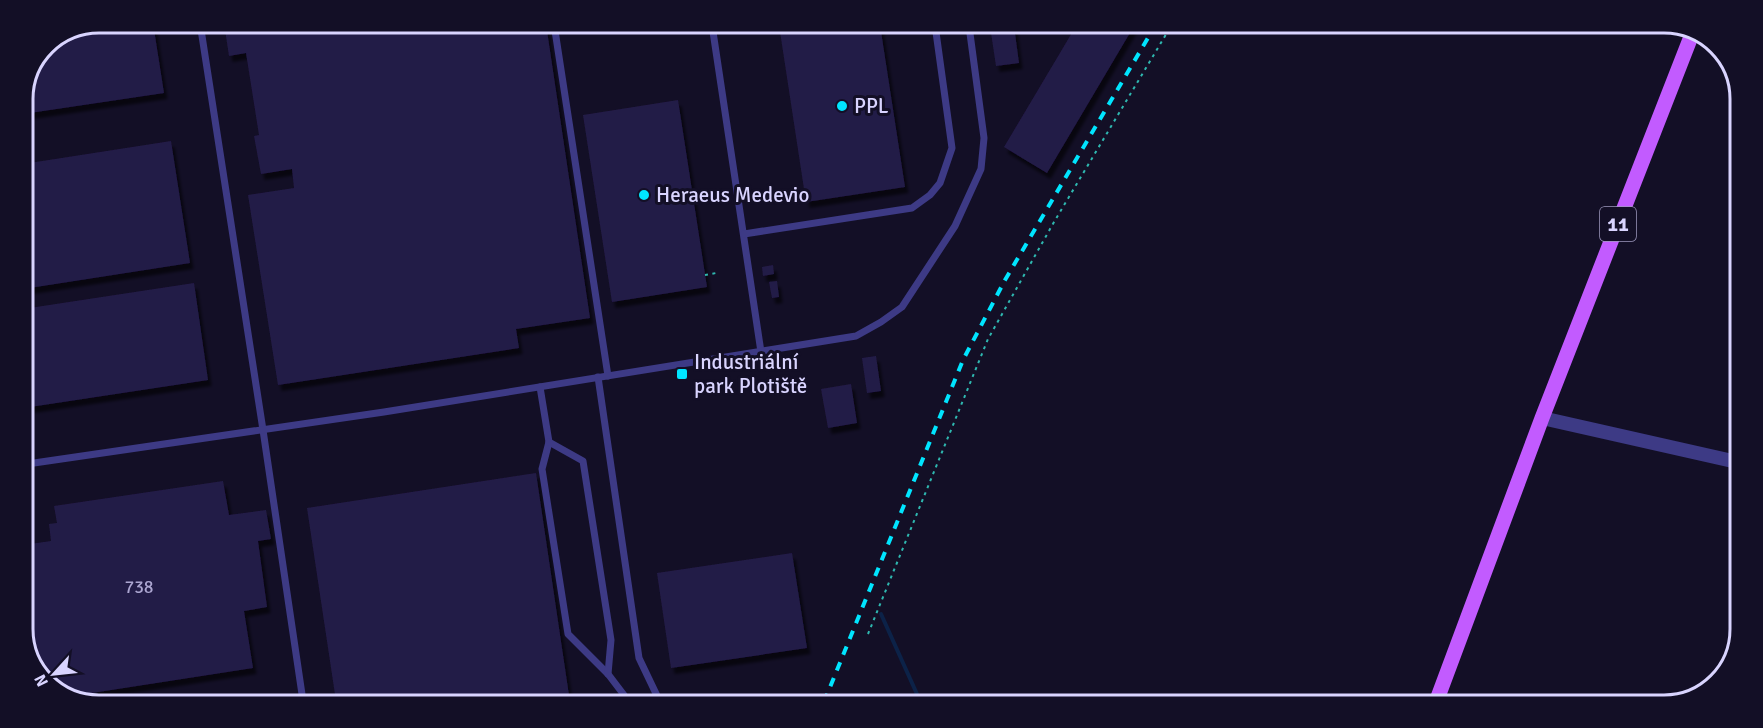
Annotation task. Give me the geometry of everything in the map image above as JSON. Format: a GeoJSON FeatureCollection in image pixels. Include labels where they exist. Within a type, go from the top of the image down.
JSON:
{"type":"FeatureCollection","features":[{"type":"Feature","properties":{"kind":"main road","name":"11"},"geometry":{"type":"LineString","coordinates":[[1439,695],[1542,418],[1690,39]]}},
{"type":"Feature","properties":{"kind":"street"},"geometry":{"type":"LineString","coordinates":[[1542,418],[1730,460]]}},
{"type":"Feature","properties":{"kind":"lane"},"geometry":{"type":"LineString","coordinates":[[202,33],[302,695]]}},
{"type":"Feature","properties":{"kind":"lane"},"geometry":{"type":"LineString","coordinates":[[555,33],[608,376]]}},
{"type":"Feature","properties":{"kind":"lane"},"geometry":{"type":"LineString","coordinates":[[713,33],[762,352]]}},
{"type":"Feature","properties":{"kind":"lane"},"geometry":{"type":"LineString","coordinates":[[744,234],[912,208],[930,195],[940,183],[952,148],[936,33]]}},
{"type":"Feature","properties":{"kind":"lane"},"geometry":{"type":"LineString","coordinates":[[34,463],[263,430],[856,336],[902,307],[955,226],[981,169],[984,138],[970,33]]}},
{"type":"Feature","properties":{"kind":"lane"},"geometry":{"type":"LineString","coordinates":[[598,377],[639,658],[657,695]]}},
{"type":"Feature","properties":{"kind":"lane"},"geometry":{"type":"LineString","coordinates":[[540,387],[549,442],[542,469],[567,634],[608,674],[624,695]]}},
{"type":"Feature","properties":{"kind":"lane"},"geometry":{"type":"LineString","coordinates":[[549,442],[583,461],[610,640],[608,674]]}},
{"type":"Feature","properties":{"kind":"path"},"geometry":{"type":"LineString","coordinates":[[868,634],[988,339],[1054,222],[1167,33]]}},
{"type":"Feature","properties":{"kind":"path"},"geometry":{"type":"LineString","coordinates":[[705,275],[716,273]]}},
{"type":"Feature","properties":{"kind":"building"},"geometry":{"type":"Polygon","coordinates":[[[155,33],[164,93],[33,113],[35,82],[44,62],[62,44],[86,34],[155,33]]]}},
{"type":"Feature","properties":{"kind":"building"},"geometry":{"type":"Polygon","coordinates":[[[226,33],[547,33],[590,318],[516,329],[519,348],[278,385],[248,195],[294,188],[292,169],[261,174],[254,136],[259,135],[246,53],[229,56],[226,33]]]}},
{"type":"Feature","properties":{"kind":"building","name":"PPL"},"geometry":{"type":"Polygon","coordinates":[[[780,33],[881,33],[905,187],[806,202],[780,33]]]}},
{"type":"Feature","properties":{"kind":"building"},"geometry":{"type":"Polygon","coordinates":[[[991,33],[1015,33],[1019,63],[996,66],[991,33]]]}},
{"type":"Feature","properties":{"kind":"building"},"geometry":{"type":"Polygon","coordinates":[[[1072,33],[1130,33],[1047,173],[1004,147],[1072,33]]]}},
{"type":"Feature","properties":{"kind":"building","name":"Heraeus Medevio"},"geometry":{"type":"Polygon","coordinates":[[[678,100],[707,287],[612,302],[583,115],[678,100]]]}},
{"type":"Feature","properties":{"kind":"building"},"geometry":{"type":"Polygon","coordinates":[[[171,141],[190,263],[33,287],[33,162],[171,141]]]}},
{"type":"Feature","properties":{"kind":"building"},"geometry":{"type":"Polygon","coordinates":[[[773,265],[774,274],[763,276],[762,267],[773,265]]]}},
{"type":"Feature","properties":{"kind":"building"},"geometry":{"type":"Polygon","coordinates":[[[777,281],[779,297],[772,298],[769,282],[777,281]]]}},
{"type":"Feature","properties":{"kind":"building"},"geometry":{"type":"Polygon","coordinates":[[[194,283],[208,380],[33,407],[33,307],[194,283]]]}},
{"type":"Feature","properties":{"kind":"building"},"geometry":{"type":"Polygon","coordinates":[[[876,356],[881,391],[867,393],[862,358],[876,356]]]}},
{"type":"Feature","properties":{"kind":"building"},"geometry":{"type":"Polygon","coordinates":[[[851,384],[857,423],[828,428],[821,389],[851,384]]]}},
{"type":"Feature","properties":{"kind":"building"},"geometry":{"type":"Polygon","coordinates":[[[536,473],[569,695],[335,695],[307,508],[536,473]]]}},
{"type":"Feature","properties":{"kind":"building"},"geometry":{"type":"Polygon","coordinates":[[[223,481],[229,515],[266,510],[271,539],[258,541],[267,607],[244,611],[253,668],[86,694],[66,686],[52,676],[42,662],[34,642],[33,544],[51,541],[49,524],[57,523],[54,506],[223,481]]]}},
{"type":"Feature","properties":{"kind":"building"},"geometry":{"type":"Polygon","coordinates":[[[792,553],[807,648],[671,668],[657,573],[792,553]]]}},
{"type":"Feature","properties":{"kind":"waterway"},"geometry":{"type":"LineString","coordinates":[[881,614],[917,695]]}},
{"type":"Feature","properties":{"kind":"railway"},"geometry":{"type":"LineString","coordinates":[[827,695],[963,360],[1005,280],[1151,33]]}},
{"type":"Feature","properties":{"kind":"place","name":"PPL"},"geometry":{"type":"Point","coordinates":[842,106]}},
{"type":"Feature","properties":{"kind":"place","name":"Heraeus Medevio"},"geometry":{"type":"Point","coordinates":[644,195]}},
{"type":"Feature","properties":{"kind":"place","name":"Industriální park Plotiště"},"geometry":{"type":"Point","coordinates":[682,374]}}]}
